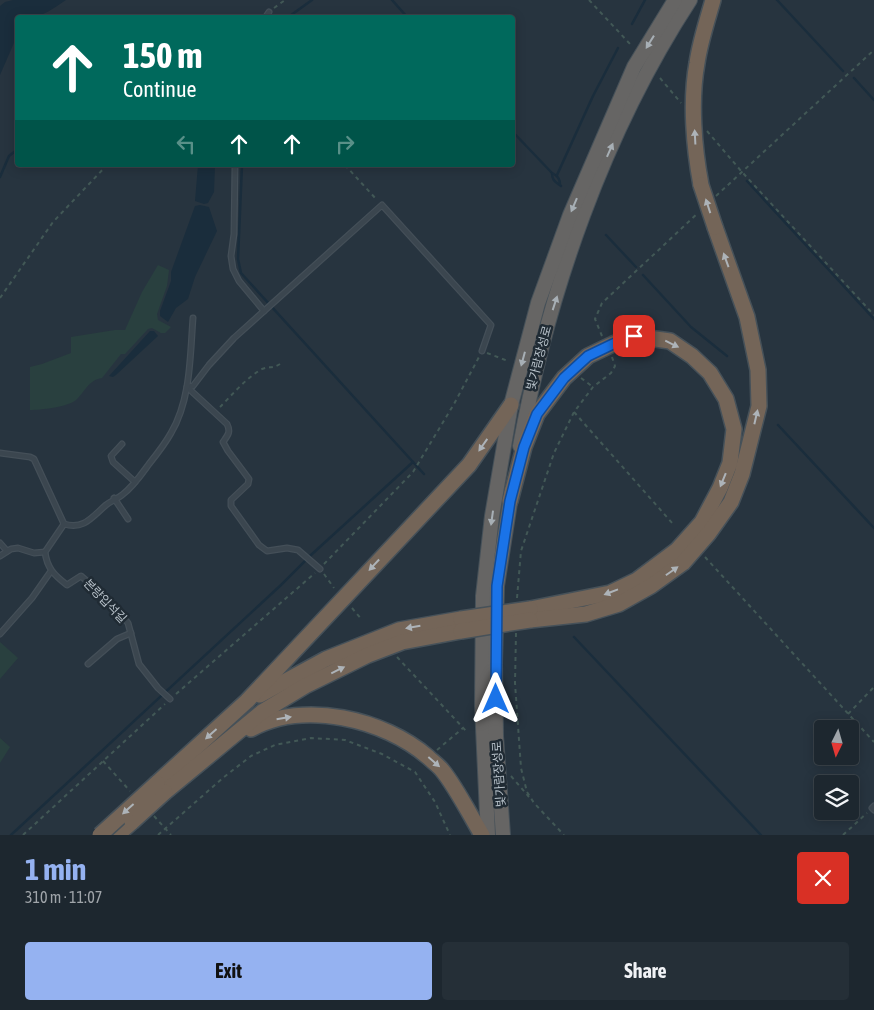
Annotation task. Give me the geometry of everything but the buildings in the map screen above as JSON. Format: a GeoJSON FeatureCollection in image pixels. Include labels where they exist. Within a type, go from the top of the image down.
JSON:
{"type":"FeatureCollection","features":[{"type":"Feature","properties":{"kind":"highway","name":"빛가람장성로"},"geometry":{"type":"LineString","coordinates":[[488,835],[482,706],[483,596],[492,516],[511,405],[538,303],[570,215],[634,67],[675,0]]}},
{"type":"Feature","properties":{"kind":"highway","name":"빛가람장성로"},"geometry":{"type":"LineString","coordinates":[[503,835],[496,736],[497,586],[528,400],[547,325],[591,194],[634,94],[690,0]]}},
{"type":"Feature","properties":{"kind":"highway"},"geometry":{"type":"LineString","coordinates":[[526,611],[586,614],[619,604],[651,586],[683,563],[709,533],[731,502],[742,474],[759,406],[758,370],[747,317],[701,185],[694,138],[696,64],[712,0]]}},
{"type":"Feature","properties":{"kind":"highway"},"geometry":{"type":"LineString","coordinates":[[100,835],[161,788],[224,744],[262,712],[305,686],[368,655],[402,642],[461,625],[610,593],[637,580],[677,550],[702,522],[720,488],[730,463],[734,429],[726,399],[710,374],[692,356],[670,341],[634,336],[613,344],[588,356],[564,378],[537,414],[524,447],[510,501]]}},
{"type":"Feature","properties":{"kind":"highway"},"geometry":{"type":"LineString","coordinates":[[117,835],[132,822],[161,788],[247,701],[469,465],[511,405]]}},
{"type":"Feature","properties":{"kind":"highway"},"geometry":{"type":"LineString","coordinates":[[247,701],[326,659],[399,630],[461,625]]}},
{"type":"Feature","properties":{"kind":"highway"},"geometry":{"type":"LineString","coordinates":[[224,744],[265,721],[306,715],[360,721],[395,734],[417,747],[442,769],[482,835]]}},
{"type":"Feature","properties":{"kind":"lane"},"geometry":{"type":"LineString","coordinates":[[235,167],[234,234],[231,256],[239,281],[266,310]]}},
{"type":"Feature","properties":{"kind":"lane"},"geometry":{"type":"LineString","coordinates":[[187,387],[193,386],[221,352],[382,205],[491,325],[482,351]]}},
{"type":"Feature","properties":{"kind":"lane"},"geometry":{"type":"LineString","coordinates":[[64,524],[79,526],[85,523],[114,498],[120,496],[135,482],[172,432],[181,411],[187,387],[193,318]]}},
{"type":"Feature","properties":{"kind":"lane"},"geometry":{"type":"LineString","coordinates":[[187,387],[230,429],[223,442],[249,479],[248,484],[231,500],[231,506],[259,545],[267,551],[287,548],[298,550],[320,569]]}},
{"type":"Feature","properties":{"kind":"lane"},"geometry":{"type":"LineString","coordinates":[[122,444],[111,456],[113,462],[135,482]]}},
{"type":"Feature","properties":{"kind":"lane"},"geometry":{"type":"LineString","coordinates":[[0,453],[34,459],[64,524]]}},
{"type":"Feature","properties":{"kind":"lane"},"geometry":{"type":"LineString","coordinates":[[114,498],[128,519]]}},
{"type":"Feature","properties":{"kind":"lane"},"geometry":{"type":"LineString","coordinates":[[0,634],[32,598],[51,571],[46,563],[44,552],[64,524]]}},
{"type":"Feature","properties":{"kind":"lane"},"geometry":{"type":"LineString","coordinates":[[0,543],[7,551]]}},
{"type":"Feature","properties":{"kind":"lane"},"geometry":{"type":"LineString","coordinates":[[0,556],[11,549],[18,548],[34,553],[44,552]]}},
{"type":"Feature","properties":{"kind":"lane","name":"본량입석길"},"geometry":{"type":"LineString","coordinates":[[51,571],[67,585],[81,576],[104,596],[128,623],[139,664],[168,698]]}},
{"type":"Feature","properties":{"kind":"lane","name":"본량입석길"},"geometry":{"type":"LineString","coordinates":[[88,664],[117,639],[132,633]]}},
{"type":"Feature","properties":{"kind":"path"},"geometry":{"type":"LineString","coordinates":[[589,0],[630,44]]}},
{"type":"Feature","properties":{"kind":"path"},"geometry":{"type":"LineString","coordinates":[[714,199],[874,50]]}},
{"type":"Feature","properties":{"kind":"path"},"geometry":{"type":"LineString","coordinates":[[660,78],[680,102]]}},
{"type":"Feature","properties":{"kind":"path"},"geometry":{"type":"LineString","coordinates":[[705,129],[742,172],[874,315]]}},
{"type":"Feature","properties":{"kind":"path"},"geometry":{"type":"LineString","coordinates":[[0,298],[53,222],[105,167]]}},
{"type":"Feature","properties":{"kind":"path"},"geometry":{"type":"LineString","coordinates":[[347,167],[382,205]]}},
{"type":"Feature","properties":{"kind":"path"},"geometry":{"type":"LineString","coordinates":[[603,338],[595,319],[602,303],[700,212]]}},
{"type":"Feature","properties":{"kind":"path"},"geometry":{"type":"LineString","coordinates":[[23,835],[168,698],[320,569],[413,472],[454,404],[482,351],[508,361]]}},
{"type":"Feature","properties":{"kind":"path"},"geometry":{"type":"LineString","coordinates":[[526,611],[521,551],[554,454],[574,412],[593,387],[611,373],[615,366],[612,357]]}},
{"type":"Feature","properties":{"kind":"path"},"geometry":{"type":"LineString","coordinates":[[215,413],[240,386],[262,369],[274,368],[280,364]]}},
{"type":"Feature","properties":{"kind":"path"},"geometry":{"type":"LineString","coordinates":[[581,378],[593,387]]}},
{"type":"Feature","properties":{"kind":"path"},"geometry":{"type":"LineString","coordinates":[[574,412],[673,524]]}},
{"type":"Feature","properties":{"kind":"path"},"geometry":{"type":"LineString","coordinates":[[705,557],[874,742]]}},
{"type":"Feature","properties":{"kind":"path"},"geometry":{"type":"LineString","coordinates":[[320,569],[334,588]]}},
{"type":"Feature","properties":{"kind":"path"},"geometry":{"type":"LineString","coordinates":[[352,608],[362,620]]}},
{"type":"Feature","properties":{"kind":"path"},"geometry":{"type":"LineString","coordinates":[[516,633],[515,683],[521,768],[527,792],[534,803]]}},
{"type":"Feature","properties":{"kind":"path"},"geometry":{"type":"LineString","coordinates":[[396,657],[466,732]]}},
{"type":"Feature","properties":{"kind":"path"},"geometry":{"type":"LineString","coordinates":[[848,714],[874,687]]}},
{"type":"Feature","properties":{"kind":"path"},"geometry":{"type":"LineString","coordinates":[[437,750],[463,728]]}},
{"type":"Feature","properties":{"kind":"path"},"geometry":{"type":"LineString","coordinates":[[158,835],[251,756],[275,745],[312,738],[345,740],[382,754],[415,772],[435,802],[450,835]]}},
{"type":"Feature","properties":{"kind":"path"},"geometry":{"type":"LineString","coordinates":[[415,772],[419,768]]}},
{"type":"Feature","properties":{"kind":"path"},"geometry":{"type":"LineString","coordinates":[[509,774],[564,835]]}},
{"type":"Feature","properties":{"kind":"path"},"geometry":{"type":"LineString","coordinates":[[843,835],[873,808]]}},
{"type":"Feature","properties":{"kind":"green space"},"geometry":{"type":"Polygon","coordinates":[[[158,265],[169,270],[167,286],[157,314],[158,320],[171,327],[165,333],[152,328],[148,329],[125,354],[121,354],[102,378],[93,381],[76,400],[67,405],[54,408],[30,410],[30,367],[71,353],[71,337],[125,330],[142,292],[158,265]]]}},
{"type":"Feature","properties":{"kind":"green space"},"geometry":{"type":"Polygon","coordinates":[[[0,642],[18,658],[0,679],[0,642]]]}},
{"type":"Feature","properties":{"kind":"green space"},"geometry":{"type":"Polygon","coordinates":[[[0,738],[10,747],[0,763],[0,738]]]}},
{"type":"Feature","properties":{"kind":"water"},"geometry":{"type":"Polygon","coordinates":[[[13,0],[66,0],[43,14],[15,15],[15,41],[0,75],[0,6],[5,2],[13,0]]]}},
{"type":"Feature","properties":{"kind":"water"},"geometry":{"type":"Polygon","coordinates":[[[198,167],[215,167],[214,192],[208,203],[204,204],[195,201],[198,167]]]}},
{"type":"Feature","properties":{"kind":"water"},"geometry":{"type":"Polygon","coordinates":[[[195,206],[209,207],[217,231],[195,277],[188,299],[176,308],[168,322],[160,316],[160,311],[171,281],[171,272],[195,206]]]}},
{"type":"Feature","properties":{"kind":"water"},"geometry":{"type":"Polygon","coordinates":[[[150,331],[154,331],[158,336],[116,375],[113,377],[109,376],[150,331]]]}},
{"type":"Feature","properties":{"kind":"waterway"},"geometry":{"type":"LineString","coordinates":[[291,15],[312,0]]}},
{"type":"Feature","properties":{"kind":"waterway"},"geometry":{"type":"LineString","coordinates":[[392,0],[405,15]]}},
{"type":"Feature","properties":{"kind":"waterway"},"geometry":{"type":"LineString","coordinates":[[632,24],[645,0]]}},
{"type":"Feature","properties":{"kind":"waterway"},"geometry":{"type":"LineString","coordinates":[[777,0],[843,71]]}},
{"type":"Feature","properties":{"kind":"waterway"},"geometry":{"type":"LineString","coordinates":[[557,175],[593,96],[618,48]]}},
{"type":"Feature","properties":{"kind":"waterway"},"geometry":{"type":"LineString","coordinates":[[854,78],[874,100]]}},
{"type":"Feature","properties":{"kind":"waterway"},"geometry":{"type":"LineString","coordinates":[[515,134],[552,173],[554,180],[561,186]]}},
{"type":"Feature","properties":{"kind":"waterway"},"geometry":{"type":"LineString","coordinates":[[0,177],[9,156],[15,151]]}},
{"type":"Feature","properties":{"kind":"waterway"},"geometry":{"type":"LineString","coordinates":[[11,835],[413,462],[241,273],[238,259],[242,167]]}},
{"type":"Feature","properties":{"kind":"waterway"},"geometry":{"type":"LineString","coordinates":[[552,173],[556,175],[560,185]]}},
{"type":"Feature","properties":{"kind":"waterway"},"geometry":{"type":"LineString","coordinates":[[747,181],[874,319]]}},
{"type":"Feature","properties":{"kind":"waterway"},"geometry":{"type":"LineString","coordinates":[[606,235],[636,267]]}},
{"type":"Feature","properties":{"kind":"waterway"},"geometry":{"type":"LineString","coordinates":[[643,275],[691,327],[727,356]]}},
{"type":"Feature","properties":{"kind":"waterway"},"geometry":{"type":"LineString","coordinates":[[778,425],[874,528]]}},
{"type":"Feature","properties":{"kind":"waterway"},"geometry":{"type":"LineString","coordinates":[[413,462],[424,474]]}},
{"type":"Feature","properties":{"kind":"waterway"},"geometry":{"type":"LineString","coordinates":[[574,637],[761,835]]}},
{"type":"Feature","properties":{"kind":"route"},"geometry":{"type":"LineString","coordinates":[[496,699],[497,586],[510,501],[524,447],[537,414],[564,378],[588,356],[634,336]]}}]}
